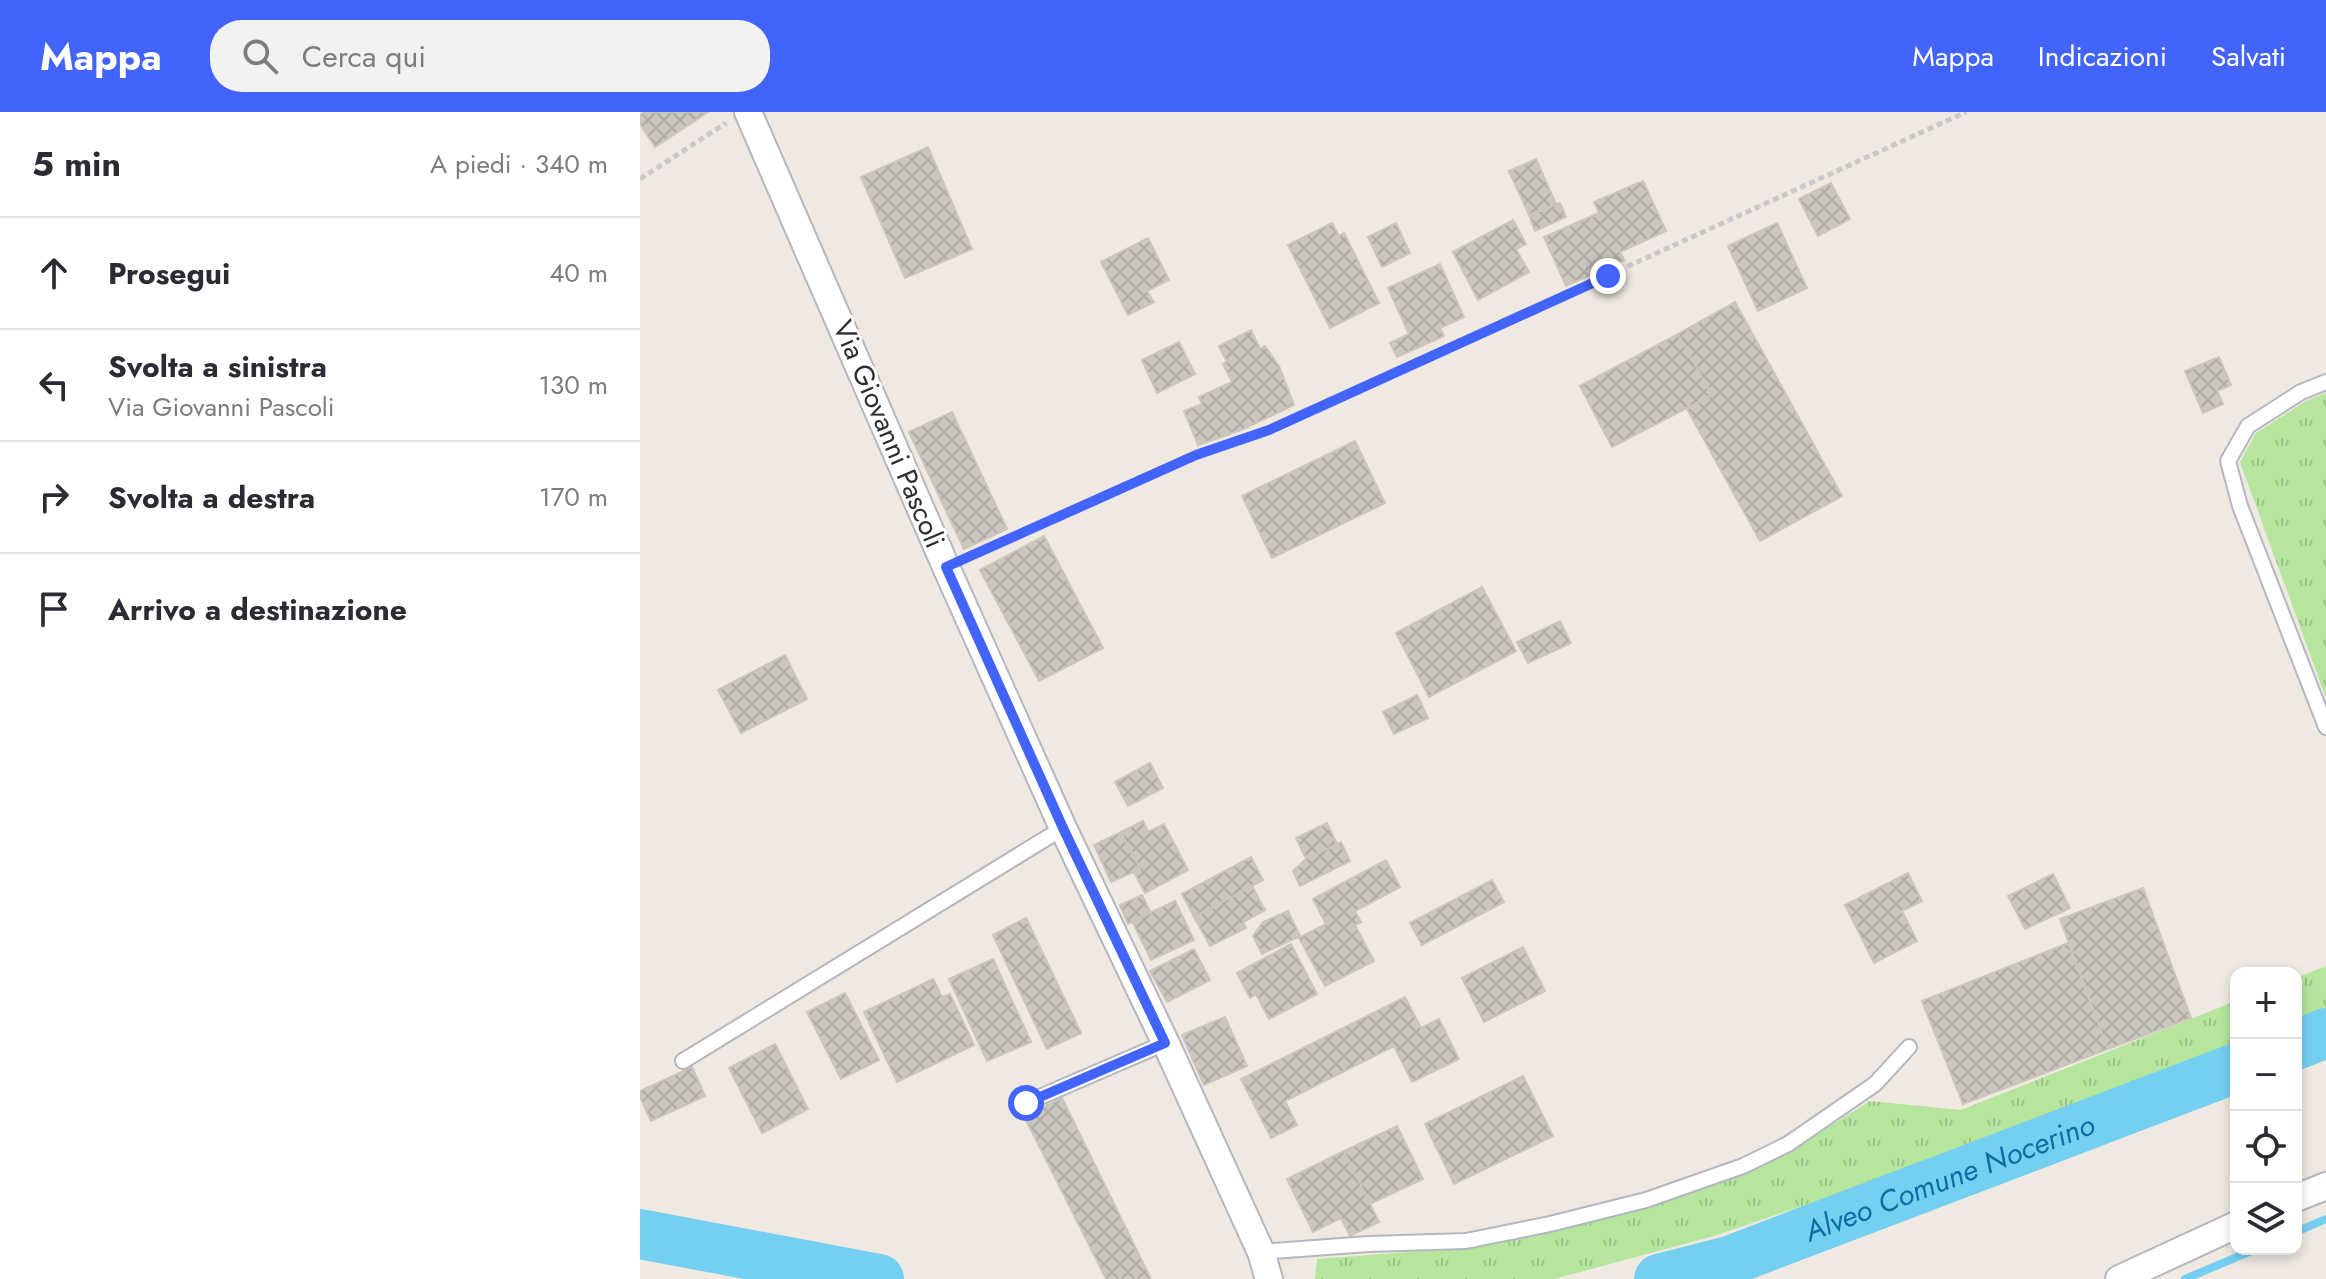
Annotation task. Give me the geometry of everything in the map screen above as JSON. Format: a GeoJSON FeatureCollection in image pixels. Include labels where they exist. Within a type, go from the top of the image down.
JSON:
{"type":"FeatureCollection","features":[{"type":"Feature","properties":{"kind":"street","name":"Via Giovanni Pascoli"},"geometry":{"type":"LineString","coordinates":[[740,116],[1063,828],[1261,1252],[1269,1279]]}},
{"type":"Feature","properties":{"kind":"street"},"geometry":{"type":"LineString","coordinates":[[2302,1196],[2326,1186]]}},
{"type":"Feature","properties":{"kind":"street"},"geometry":{"type":"LineString","coordinates":[[2119,1279],[2230,1228]]}},
{"type":"Feature","properties":{"kind":"lane"},"geometry":{"type":"LineString","coordinates":[[2326,382],[2301,392],[2248,426],[2228,461],[2240,506],[2326,727]]}},
{"type":"Feature","properties":{"kind":"lane"},"geometry":{"type":"LineString","coordinates":[[683,1061],[1063,828]]}},
{"type":"Feature","properties":{"kind":"lane"},"geometry":{"type":"LineString","coordinates":[[1026,1103],[1165,1043]]}},
{"type":"Feature","properties":{"kind":"lane"},"geometry":{"type":"LineString","coordinates":[[1261,1252],[1466,1241],[1646,1200],[1743,1166],[1788,1144],[1875,1084],[1909,1047]]}},
{"type":"Feature","properties":{"kind":"path"},"geometry":{"type":"LineString","coordinates":[[946,567],[1196,455],[1269,430],[1966,112]]}},
{"type":"Feature","properties":{"kind":"path"},"geometry":{"type":"LineString","coordinates":[[640,179],[740,116]]}},
{"type":"Feature","properties":{"kind":"green space"},"geometry":{"type":"Polygon","coordinates":[[[2326,393],[2326,698],[2240,462],[2256,433],[2306,401],[2326,393]]]}},
{"type":"Feature","properties":{"kind":"green space"},"geometry":{"type":"Polygon","coordinates":[[[2326,966],[2326,1012],[2302,1021],[2302,976],[2326,966]]]}},
{"type":"Feature","properties":{"kind":"green space"},"geometry":{"type":"Polygon","coordinates":[[[2230,1003],[2230,1048],[1941,1159],[1714,1236],[1554,1279],[1315,1279],[1317,1259],[1461,1248],[1553,1231],[1648,1207],[1745,1173],[1790,1151],[1870,1101],[1961,1110],[2230,1003]]]}},
{"type":"Feature","properties":{"kind":"building"},"geometry":{"type":"Polygon","coordinates":[[[645,112],[708,112],[655,147],[640,124],[640,115],[645,112]]]}},
{"type":"Feature","properties":{"kind":"building"},"geometry":{"type":"Polygon","coordinates":[[[928,147],[972,249],[905,278],[861,177],[928,147]]]}},
{"type":"Feature","properties":{"kind":"building"},"geometry":{"type":"Polygon","coordinates":[[[1536,159],[1556,204],[1529,215],[1509,171],[1536,159]]]}},
{"type":"Feature","properties":{"kind":"building"},"geometry":{"type":"Polygon","coordinates":[[[1643,181],[1666,231],[1620,252],[1624,260],[1566,286],[1544,237],[1599,213],[1594,202],[1643,181]]]}},
{"type":"Feature","properties":{"kind":"building"},"geometry":{"type":"Polygon","coordinates":[[[1831,183],[1850,219],[1818,236],[1799,199],[1831,183]]]}},
{"type":"Feature","properties":{"kind":"building"},"geometry":{"type":"Polygon","coordinates":[[[1560,203],[1566,217],[1535,231],[1529,215],[1560,203]]]}},
{"type":"Feature","properties":{"kind":"building"},"geometry":{"type":"Polygon","coordinates":[[[1513,220],[1526,244],[1516,249],[1529,272],[1478,300],[1453,252],[1513,220]]]}},
{"type":"Feature","properties":{"kind":"building"},"geometry":{"type":"Polygon","coordinates":[[[1332,223],[1339,236],[1344,233],[1379,303],[1330,328],[1288,245],[1332,223]]]}},
{"type":"Feature","properties":{"kind":"building"},"geometry":{"type":"Polygon","coordinates":[[[1396,223],[1410,253],[1382,267],[1368,237],[1396,223]]]}},
{"type":"Feature","properties":{"kind":"building"},"geometry":{"type":"Polygon","coordinates":[[[1777,223],[1807,288],[1758,311],[1728,246],[1777,223]]]}},
{"type":"Feature","properties":{"kind":"building"},"geometry":{"type":"Polygon","coordinates":[[[1148,238],[1169,280],[1147,291],[1154,302],[1128,315],[1101,262],[1148,238]]]}},
{"type":"Feature","properties":{"kind":"building"},"geometry":{"type":"Polygon","coordinates":[[[1440,264],[1464,317],[1440,328],[1444,336],[1397,357],[1390,343],[1409,334],[1388,288],[1440,264]]]}},
{"type":"Feature","properties":{"kind":"building"},"geometry":{"type":"Polygon","coordinates":[[[1735,302],[1842,496],[1760,541],[1687,409],[1712,395],[1678,334],[1735,302]]]}},
{"type":"Feature","properties":{"kind":"building"},"geometry":{"type":"Polygon","coordinates":[[[1251,330],[1260,349],[1265,346],[1279,366],[1294,405],[1241,430],[1198,445],[1184,411],[1202,404],[1199,397],[1232,382],[1219,346],[1251,330]]]}},
{"type":"Feature","properties":{"kind":"building"},"geometry":{"type":"Polygon","coordinates":[[[1678,334],[1712,395],[1612,447],[1580,386],[1678,334]]]}},
{"type":"Feature","properties":{"kind":"building"},"geometry":{"type":"Polygon","coordinates":[[[1179,342],[1195,374],[1157,393],[1142,360],[1179,342]]]}},
{"type":"Feature","properties":{"kind":"building"},"geometry":{"type":"Polygon","coordinates":[[[2219,357],[2231,385],[2217,391],[2223,404],[2203,413],[2185,371],[2219,357]]]}},
{"type":"Feature","properties":{"kind":"building"},"geometry":{"type":"Polygon","coordinates":[[[952,412],[1007,529],[964,549],[909,432],[952,412]]]}},
{"type":"Feature","properties":{"kind":"building"},"geometry":{"type":"Polygon","coordinates":[[[1355,441],[1385,503],[1272,558],[1242,496],[1355,441]]]}},
{"type":"Feature","properties":{"kind":"building"},"geometry":{"type":"Polygon","coordinates":[[[1044,536],[1103,648],[1039,681],[980,570],[1044,536]]]}},
{"type":"Feature","properties":{"kind":"building"},"geometry":{"type":"Polygon","coordinates":[[[1482,587],[1516,651],[1429,697],[1396,633],[1482,587]]]}},
{"type":"Feature","properties":{"kind":"building"},"geometry":{"type":"Polygon","coordinates":[[[1560,621],[1571,643],[1528,663],[1517,642],[1560,621]]]}},
{"type":"Feature","properties":{"kind":"building"},"geometry":{"type":"Polygon","coordinates":[[[785,655],[807,699],[741,733],[718,690],[785,655]]]}},
{"type":"Feature","properties":{"kind":"building"},"geometry":{"type":"Polygon","coordinates":[[[1417,695],[1428,718],[1394,734],[1383,712],[1417,695]]]}},
{"type":"Feature","properties":{"kind":"building"},"geometry":{"type":"Polygon","coordinates":[[[1150,763],[1163,788],[1128,806],[1115,782],[1150,763]]]}},
{"type":"Feature","properties":{"kind":"building"},"geometry":{"type":"Polygon","coordinates":[[[1143,821],[1148,832],[1164,824],[1188,870],[1145,893],[1134,872],[1140,869],[1121,832],[1143,821]]]}},
{"type":"Feature","properties":{"kind":"building"},"geometry":{"type":"Polygon","coordinates":[[[1327,823],[1337,844],[1306,859],[1296,838],[1327,823]]]}},
{"type":"Feature","properties":{"kind":"building"},"geometry":{"type":"Polygon","coordinates":[[[1121,832],[1140,869],[1111,882],[1094,845],[1121,832]]]}},
{"type":"Feature","properties":{"kind":"building"},"geometry":{"type":"Polygon","coordinates":[[[1341,842],[1350,861],[1300,886],[1293,871],[1306,859],[1341,842]]]}},
{"type":"Feature","properties":{"kind":"building"},"geometry":{"type":"Polygon","coordinates":[[[1251,857],[1263,880],[1194,917],[1182,894],[1251,857]]]}},
{"type":"Feature","properties":{"kind":"building"},"geometry":{"type":"Polygon","coordinates":[[[1386,860],[1400,887],[1355,911],[1361,922],[1355,925],[1374,961],[1325,986],[1299,938],[1326,924],[1313,899],[1386,860]]]}},
{"type":"Feature","properties":{"kind":"building"},"geometry":{"type":"Polygon","coordinates":[[[1908,873],[1922,901],[1902,911],[1917,941],[1874,963],[1845,905],[1908,873]]]}},
{"type":"Feature","properties":{"kind":"building"},"geometry":{"type":"Polygon","coordinates":[[[2053,874],[2070,908],[2025,929],[2008,896],[2053,874]]]}},
{"type":"Feature","properties":{"kind":"building"},"geometry":{"type":"Polygon","coordinates":[[[1492,880],[1504,902],[1422,945],[1410,923],[1492,880]]]}},
{"type":"Feature","properties":{"kind":"building"},"geometry":{"type":"Polygon","coordinates":[[[1252,886],[1265,910],[1243,922],[1246,928],[1210,946],[1194,917],[1252,886]]]}},
{"type":"Feature","properties":{"kind":"building"},"geometry":{"type":"Polygon","coordinates":[[[2143,888],[2191,1018],[2108,1049],[2060,919],[2143,888]]]}},
{"type":"Feature","properties":{"kind":"building"},"geometry":{"type":"Polygon","coordinates":[[[1142,895],[1151,913],[1128,924],[1120,905],[1142,895]]]}},
{"type":"Feature","properties":{"kind":"building"},"geometry":{"type":"Polygon","coordinates":[[[1175,901],[1194,940],[1151,960],[1132,921],[1175,901]]]}},
{"type":"Feature","properties":{"kind":"building"},"geometry":{"type":"Polygon","coordinates":[[[1288,911],[1300,936],[1262,954],[1253,936],[1263,922],[1288,911]]]}},
{"type":"Feature","properties":{"kind":"building"},"geometry":{"type":"Polygon","coordinates":[[[1026,918],[1081,1033],[1047,1049],[993,935],[1026,918]]]}},
{"type":"Feature","properties":{"kind":"building"},"geometry":{"type":"Polygon","coordinates":[[[2068,943],[2108,1049],[1963,1104],[1922,1001],[2068,943]]]}},
{"type":"Feature","properties":{"kind":"building"},"geometry":{"type":"Polygon","coordinates":[[[1291,944],[1317,994],[1269,1019],[1256,994],[1250,998],[1237,973],[1291,944]]]}},
{"type":"Feature","properties":{"kind":"building"},"geometry":{"type":"Polygon","coordinates":[[[1523,947],[1545,991],[1484,1022],[1462,978],[1523,947]]]}},
{"type":"Feature","properties":{"kind":"building"},"geometry":{"type":"Polygon","coordinates":[[[1194,949],[1210,980],[1167,1002],[1150,971],[1194,949]]]}},
{"type":"Feature","properties":{"kind":"building"},"geometry":{"type":"Polygon","coordinates":[[[993,959],[1031,1042],[987,1061],[949,979],[993,959]]]}},
{"type":"Feature","properties":{"kind":"building"},"geometry":{"type":"Polygon","coordinates":[[[933,979],[942,997],[950,994],[974,1045],[897,1082],[864,1012],[933,979]]]}},
{"type":"Feature","properties":{"kind":"building"},"geometry":{"type":"Polygon","coordinates":[[[845,993],[879,1060],[841,1079],[807,1012],[845,993]]]}},
{"type":"Feature","properties":{"kind":"building"},"geometry":{"type":"Polygon","coordinates":[[[1405,997],[1421,1028],[1439,1019],[1459,1059],[1412,1082],[1394,1046],[1285,1101],[1297,1125],[1271,1138],[1241,1079],[1405,997]]]}},
{"type":"Feature","properties":{"kind":"building"},"geometry":{"type":"Polygon","coordinates":[[[1225,1017],[1247,1066],[1204,1085],[1182,1035],[1225,1017]]]}},
{"type":"Feature","properties":{"kind":"building"},"geometry":{"type":"Polygon","coordinates":[[[775,1044],[808,1109],[762,1133],[729,1068],[775,1044]]]}},
{"type":"Feature","properties":{"kind":"building"},"geometry":{"type":"Polygon","coordinates":[[[692,1067],[705,1096],[651,1121],[640,1091],[692,1067]]]}},
{"type":"Feature","properties":{"kind":"building"},"geometry":{"type":"Polygon","coordinates":[[[1523,1076],[1553,1136],[1454,1184],[1425,1124],[1523,1076]]]}},
{"type":"Feature","properties":{"kind":"building"},"geometry":{"type":"Polygon","coordinates":[[[1062,1098],[1151,1279],[1106,1279],[1024,1116],[1062,1098]]]}},
{"type":"Feature","properties":{"kind":"building"},"geometry":{"type":"Polygon","coordinates":[[[1397,1126],[1423,1179],[1370,1204],[1344,1151],[1397,1126]]]}},
{"type":"Feature","properties":{"kind":"building"},"geometry":{"type":"Polygon","coordinates":[[[1344,1151],[1379,1222],[1350,1236],[1341,1218],[1313,1232],[1287,1179],[1344,1151]]]}},
{"type":"Feature","properties":{"kind":"waterway","name":"Alveo Comune Nocerino"},"geometry":{"type":"LineString","coordinates":[[2302,1043],[2326,1033]]}},
{"type":"Feature","properties":{"kind":"waterway","name":"Alveo Comune Nocerino"},"geometry":{"type":"LineString","coordinates":[[1659,1279],[1729,1261],[2230,1070]]}},
{"type":"Feature","properties":{"kind":"waterway"},"geometry":{"type":"LineString","coordinates":[[2302,1229],[2326,1219]]}},
{"type":"Feature","properties":{"kind":"waterway","name":"Alveo Comune Nocerino"},"geometry":{"type":"LineString","coordinates":[[640,1234],[879,1279]]}},
{"type":"Feature","properties":{"kind":"waterway"},"geometry":{"type":"LineString","coordinates":[[2185,1279],[2242,1255]]}},
{"type":"Feature","properties":{"kind":"route"},"geometry":{"type":"LineString","coordinates":[[1026,1103],[1165,1043],[1063,828],[946,567],[1196,455],[1269,430],[1608,276]]}}]}
